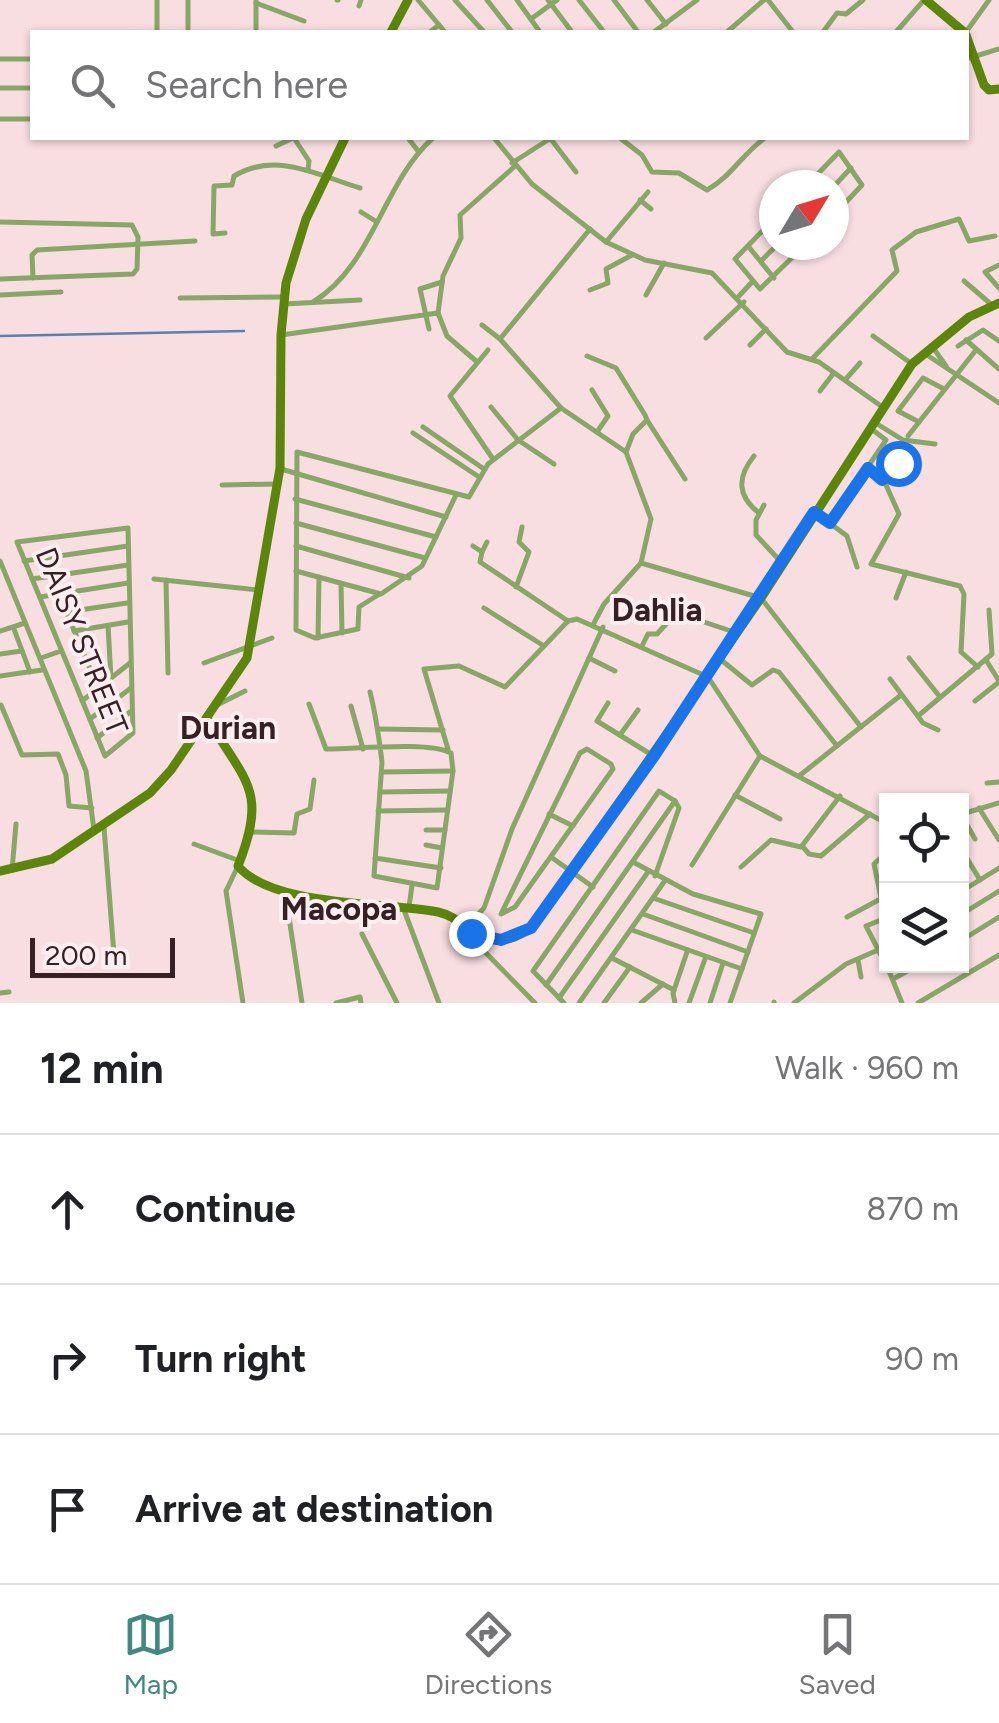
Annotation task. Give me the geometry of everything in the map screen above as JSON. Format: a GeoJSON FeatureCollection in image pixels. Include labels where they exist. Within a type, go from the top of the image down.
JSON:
{"type":"FeatureCollection","features":[{"type":"Feature","properties":{"kind":"street"},"geometry":{"type":"LineString","coordinates":[[157,0],[157,30]]}},
{"type":"Feature","properties":{"kind":"street"},"geometry":{"type":"LineString","coordinates":[[188,0],[188,30]]}},
{"type":"Feature","properties":{"kind":"street"},"geometry":{"type":"LineString","coordinates":[[392,30],[408,0]]}},
{"type":"Feature","properties":{"kind":"street"},"geometry":{"type":"LineString","coordinates":[[418,0],[443,30]]}},
{"type":"Feature","properties":{"kind":"street"},"geometry":{"type":"LineString","coordinates":[[456,0],[482,30]]}},
{"type":"Feature","properties":{"kind":"street"},"geometry":{"type":"LineString","coordinates":[[487,0],[510,30]]}},
{"type":"Feature","properties":{"kind":"street"},"geometry":{"type":"LineString","coordinates":[[516,0],[539,30]]}},
{"type":"Feature","properties":{"kind":"street"},"geometry":{"type":"LineString","coordinates":[[579,0],[602,30]]}},
{"type":"Feature","properties":{"kind":"street"},"geometry":{"type":"LineString","coordinates":[[614,0],[636,30]]}},
{"type":"Feature","properties":{"kind":"street"},"geometry":{"type":"LineString","coordinates":[[647,0],[666,24]]}},
{"type":"Feature","properties":{"kind":"street"},"geometry":{"type":"LineString","coordinates":[[679,0],[686,9]]}},
{"type":"Feature","properties":{"kind":"street"},"geometry":{"type":"LineString","coordinates":[[657,30],[698,0]]}},
{"type":"Feature","properties":{"kind":"street"},"geometry":{"type":"LineString","coordinates":[[729,30],[766,0],[791,30]]}},
{"type":"Feature","properties":{"kind":"street"},"geometry":{"type":"LineString","coordinates":[[898,30],[925,0],[962,30]]}},
{"type":"Feature","properties":{"kind":"street"},"geometry":{"type":"LineString","coordinates":[[968,30],[988,0]]}},
{"type":"Feature","properties":{"kind":"street"},"geometry":{"type":"LineString","coordinates":[[531,19],[552,1],[571,30]]}},
{"type":"Feature","properties":{"kind":"street"},"geometry":{"type":"LineString","coordinates":[[256,30],[256,2],[304,21]]}},
{"type":"Feature","properties":{"kind":"street"},"geometry":{"type":"LineString","coordinates":[[824,30],[837,13],[846,14],[859,2]]}},
{"type":"Feature","properties":{"kind":"street"},"geometry":{"type":"LineString","coordinates":[[432,30],[438,25]]}},
{"type":"Feature","properties":{"kind":"street"},"geometry":{"type":"LineString","coordinates":[[999,49],[971,58],[987,89],[999,88]]}},
{"type":"Feature","properties":{"kind":"street"},"geometry":{"type":"LineString","coordinates":[[0,59],[30,59]]}},
{"type":"Feature","properties":{"kind":"street"},"geometry":{"type":"LineString","coordinates":[[0,88],[30,88]]}},
{"type":"Feature","properties":{"kind":"street"},"geometry":{"type":"LineString","coordinates":[[0,119],[30,119]]}},
{"type":"Feature","properties":{"kind":"street"},"geometry":{"type":"LineString","coordinates":[[292,140],[308,161],[308,170]]}},
{"type":"Feature","properties":{"kind":"street"},"geometry":{"type":"LineString","coordinates":[[0,871],[52,860],[104,827],[165,778],[216,706],[250,646],[280,468],[284,301],[293,256],[343,140]]}},
{"type":"Feature","properties":{"kind":"street"},"geometry":{"type":"LineString","coordinates":[[410,140],[418,151]]}},
{"type":"Feature","properties":{"kind":"street"},"geometry":{"type":"LineString","coordinates":[[313,302],[344,272],[418,151],[431,140]]}},
{"type":"Feature","properties":{"kind":"street"},"geometry":{"type":"LineString","coordinates":[[495,140],[514,165],[606,242],[632,255],[712,273],[793,356],[812,360],[881,406]]}},
{"type":"Feature","properties":{"kind":"street"},"geometry":{"type":"LineString","coordinates":[[476,361],[448,336],[438,313],[442,282],[461,238],[460,216],[545,140]]}},
{"type":"Feature","properties":{"kind":"street"},"geometry":{"type":"LineString","coordinates":[[550,140],[576,172]]}},
{"type":"Feature","properties":{"kind":"street"},"geometry":{"type":"LineString","coordinates":[[623,140],[642,154],[652,172],[680,173],[706,190],[731,174],[748,150],[761,140]]}},
{"type":"Feature","properties":{"kind":"street"},"geometry":{"type":"LineString","coordinates":[[820,170],[836,152],[862,187],[849,200]]}},
{"type":"Feature","properties":{"kind":"street"},"geometry":{"type":"LineString","coordinates":[[226,233],[213,234],[214,186],[232,185],[234,176],[262,164],[290,164],[360,188]]}},
{"type":"Feature","properties":{"kind":"street"},"geometry":{"type":"LineString","coordinates":[[606,242],[648,192]]}},
{"type":"Feature","properties":{"kind":"street"},"geometry":{"type":"LineString","coordinates":[[640,200],[652,209]]}},
{"type":"Feature","properties":{"kind":"street"},"geometry":{"type":"LineString","coordinates":[[361,212],[377,222]]}},
{"type":"Feature","properties":{"kind":"street"},"geometry":{"type":"LineString","coordinates":[[812,360],[897,271],[892,250],[912,234],[959,218],[969,241],[994,236]]}},
{"type":"Feature","properties":{"kind":"street"},"geometry":{"type":"LineString","coordinates":[[0,222],[132,225],[137,269],[132,274],[0,280]]}},
{"type":"Feature","properties":{"kind":"street"},"geometry":{"type":"LineString","coordinates":[[500,339],[590,229]]}},
{"type":"Feature","properties":{"kind":"street"},"geometry":{"type":"LineString","coordinates":[[759,235],[735,259],[761,289],[791,260]]}},
{"type":"Feature","properties":{"kind":"street"},"geometry":{"type":"LineString","coordinates":[[33,278],[35,251],[195,241]]}},
{"type":"Feature","properties":{"kind":"street"},"geometry":{"type":"LineString","coordinates":[[748,246],[774,278]]}},
{"type":"Feature","properties":{"kind":"street"},"geometry":{"type":"LineString","coordinates":[[590,290],[608,283],[606,269],[632,255]]}},
{"type":"Feature","properties":{"kind":"street"},"geometry":{"type":"LineString","coordinates":[[646,296],[664,263]]}},
{"type":"Feature","properties":{"kind":"street"},"geometry":{"type":"LineString","coordinates":[[999,265],[985,270],[999,288]]}},
{"type":"Feature","properties":{"kind":"street"},"geometry":{"type":"LineString","coordinates":[[738,296],[753,281]]}},
{"type":"Feature","properties":{"kind":"street"},"geometry":{"type":"LineString","coordinates":[[194,844],[239,864],[258,884],[448,914],[477,936],[501,940],[522,934],[572,872],[654,756],[762,598],[869,424],[912,364],[927,348],[997,304],[964,281]]}},
{"type":"Feature","properties":{"kind":"street"},"geometry":{"type":"LineString","coordinates":[[429,329],[421,286],[442,282]]}},
{"type":"Feature","properties":{"kind":"street"},"geometry":{"type":"LineString","coordinates":[[0,295],[61,292]]}},
{"type":"Feature","properties":{"kind":"street"},"geometry":{"type":"LineString","coordinates":[[180,298],[360,300]]}},
{"type":"Feature","properties":{"kind":"street"},"geometry":{"type":"LineString","coordinates":[[706,338],[744,302]]}},
{"type":"Feature","properties":{"kind":"street"},"geometry":{"type":"LineString","coordinates":[[281,336],[438,313]]}},
{"type":"Feature","properties":{"kind":"street"},"geometry":{"type":"LineString","coordinates":[[482,325],[500,339],[560,408],[626,452],[650,520],[641,564],[600,609],[594,623]]}},
{"type":"Feature","properties":{"kind":"street"},"geometry":{"type":"LineString","coordinates":[[750,345],[766,329]]}},
{"type":"Feature","properties":{"kind":"street"},"geometry":{"type":"LineString","coordinates":[[958,346],[984,330],[999,341]]}},
{"type":"Feature","properties":{"kind":"street"},"geometry":{"type":"LineString","coordinates":[[873,336],[912,364]]}},
{"type":"Feature","properties":{"kind":"street"},"geometry":{"type":"LineString","coordinates":[[966,340],[999,370]]}},
{"type":"Feature","properties":{"kind":"street"},"geometry":{"type":"LineString","coordinates":[[927,348],[956,374],[999,402]]}},
{"type":"Feature","properties":{"kind":"street"},"geometry":{"type":"LineString","coordinates":[[488,350],[450,396],[494,459]]}},
{"type":"Feature","properties":{"kind":"street"},"geometry":{"type":"LineString","coordinates":[[908,436],[976,350]]}},
{"type":"Feature","properties":{"kind":"street"},"geometry":{"type":"LineString","coordinates":[[587,356],[616,368],[684,479]]}},
{"type":"Feature","properties":{"kind":"street"},"geometry":{"type":"LineString","coordinates":[[845,380],[860,364]]}},
{"type":"Feature","properties":{"kind":"street"},"geometry":{"type":"LineString","coordinates":[[820,392],[834,373]]}},
{"type":"Feature","properties":{"kind":"street"},"geometry":{"type":"LineString","coordinates":[[919,422],[898,411],[922,378],[944,389]]}},
{"type":"Feature","properties":{"kind":"street"},"geometry":{"type":"LineString","coordinates":[[592,390],[608,416],[597,432]]}},
{"type":"Feature","properties":{"kind":"street"},"geometry":{"type":"LineString","coordinates":[[492,407],[518,440],[554,464]]}},
{"type":"Feature","properties":{"kind":"street"},"geometry":{"type":"LineString","coordinates":[[456,495],[425,558],[409,578],[359,607],[359,629],[318,638],[296,630],[294,474],[299,452],[470,496],[494,459],[560,408]]}},
{"type":"Feature","properties":{"kind":"street"},"geometry":{"type":"LineString","coordinates":[[626,452],[634,432],[647,420]]}},
{"type":"Feature","properties":{"kind":"street"},"geometry":{"type":"LineString","coordinates":[[869,424],[910,442],[935,444]]}},
{"type":"Feature","properties":{"kind":"street"},"geometry":{"type":"LineString","coordinates":[[830,523],[886,438],[869,424]]}},
{"type":"Feature","properties":{"kind":"street"},"geometry":{"type":"LineString","coordinates":[[422,427],[484,469]]}},
{"type":"Feature","properties":{"kind":"street"},"geometry":{"type":"LineString","coordinates":[[413,433],[479,477]]}},
{"type":"Feature","properties":{"kind":"street"},"geometry":{"type":"LineString","coordinates":[[754,456],[740,482],[744,498],[759,514]]}},
{"type":"Feature","properties":{"kind":"street"},"geometry":{"type":"LineString","coordinates":[[882,480],[898,463]]}},
{"type":"Feature","properties":{"kind":"street"},"geometry":{"type":"LineString","coordinates":[[280,468],[446,517]]}},
{"type":"Feature","properties":{"kind":"street"},"geometry":{"type":"LineString","coordinates":[[868,468],[882,480],[899,514],[870,562],[962,588],[961,652],[978,667]]}},
{"type":"Feature","properties":{"kind":"street"},"geometry":{"type":"LineString","coordinates":[[222,484],[276,484]]}},
{"type":"Feature","properties":{"kind":"street"},"geometry":{"type":"LineString","coordinates":[[295,499],[436,538]]}},
{"type":"Feature","properties":{"kind":"street"},"geometry":{"type":"LineString","coordinates":[[764,504],[756,535],[782,563]]}},
{"type":"Feature","properties":{"kind":"street"},"geometry":{"type":"LineString","coordinates":[[814,512],[850,539],[857,566]]}},
{"type":"Feature","properties":{"kind":"street"},"geometry":{"type":"LineString","coordinates":[[296,522],[425,558]]}},
{"type":"Feature","properties":{"kind":"street"},"geometry":{"type":"LineString","coordinates":[[516,586],[529,552],[518,541],[522,527]]}},
{"type":"Feature","properties":{"kind":"street","name":"DAISY STREET"},"geometry":{"type":"LineString","coordinates":[[128,546],[128,528],[17,542],[104,756],[133,734],[132,710]]}},
{"type":"Feature","properties":{"kind":"street"},"geometry":{"type":"LineString","coordinates":[[487,542],[479,561],[568,621],[594,623],[708,676],[760,756],[879,819]]}},
{"type":"Feature","properties":{"kind":"street"},"geometry":{"type":"LineString","coordinates":[[24,560],[128,546],[132,710],[97,738]]}},
{"type":"Feature","properties":{"kind":"street"},"geometry":{"type":"LineString","coordinates":[[295,546],[409,578]]}},
{"type":"Feature","properties":{"kind":"street"},"geometry":{"type":"LineString","coordinates":[[473,546],[482,552]]}},
{"type":"Feature","properties":{"kind":"street"},"geometry":{"type":"LineString","coordinates":[[0,561],[86,771],[94,834]]}},
{"type":"Feature","properties":{"kind":"street"},"geometry":{"type":"LineString","coordinates":[[641,564],[762,598],[860,727]]}},
{"type":"Feature","properties":{"kind":"street"},"geometry":{"type":"LineString","coordinates":[[32,579],[128,565]]}},
{"type":"Feature","properties":{"kind":"street"},"geometry":{"type":"LineString","coordinates":[[296,571],[381,594]]}},
{"type":"Feature","properties":{"kind":"street"},"geometry":{"type":"LineString","coordinates":[[896,598],[906,572]]}},
{"type":"Feature","properties":{"kind":"street"},"geometry":{"type":"LineString","coordinates":[[154,578],[258,590]]}},
{"type":"Feature","properties":{"kind":"street"},"geometry":{"type":"LineString","coordinates":[[318,638],[319,578]]}},
{"type":"Feature","properties":{"kind":"street"},"geometry":{"type":"LineString","coordinates":[[166,580],[168,673]]}},
{"type":"Feature","properties":{"kind":"street"},"geometry":{"type":"LineString","coordinates":[[40,598],[128,583]]}},
{"type":"Feature","properties":{"kind":"street"},"geometry":{"type":"LineString","coordinates":[[341,584],[342,633]]}},
{"type":"Feature","properties":{"kind":"street"},"geometry":{"type":"LineString","coordinates":[[59,594],[98,688]]}},
{"type":"Feature","properties":{"kind":"street"},"geometry":{"type":"LineString","coordinates":[[66,612],[128,603]]}},
{"type":"Feature","properties":{"kind":"street"},"geometry":{"type":"LineString","coordinates":[[484,608],[544,646]]}},
{"type":"Feature","properties":{"kind":"street"},"geometry":{"type":"LineString","coordinates":[[918,716],[993,652],[989,610]]}},
{"type":"Feature","properties":{"kind":"street"},"geometry":{"type":"LineString","coordinates":[[698,620],[737,633]]}},
{"type":"Feature","properties":{"kind":"street"},"geometry":{"type":"LineString","coordinates":[[370,692],[382,772],[374,858],[376,878],[437,888],[453,771],[424,669],[459,666],[503,688],[568,621]]}},
{"type":"Feature","properties":{"kind":"street"},"geometry":{"type":"LineString","coordinates":[[74,631],[128,622]]}},
{"type":"Feature","properties":{"kind":"street"},"geometry":{"type":"LineString","coordinates":[[0,632],[26,623]]}},
{"type":"Feature","properties":{"kind":"street"},"geometry":{"type":"LineString","coordinates":[[644,644],[648,634],[657,634],[666,624]]}},
{"type":"Feature","properties":{"kind":"street"},"geometry":{"type":"LineString","coordinates":[[108,626],[111,678]]}},
{"type":"Feature","properties":{"kind":"street"},"geometry":{"type":"LineString","coordinates":[[466,928],[484,908],[512,829],[603,627]]}},
{"type":"Feature","properties":{"kind":"street"},"geometry":{"type":"LineString","coordinates":[[14,630],[30,672]]}},
{"type":"Feature","properties":{"kind":"street"},"geometry":{"type":"LineString","coordinates":[[204,663],[272,638]]}},
{"type":"Feature","properties":{"kind":"street"},"geometry":{"type":"LineString","coordinates":[[0,654],[22,651]]}},
{"type":"Feature","properties":{"kind":"street"},"geometry":{"type":"LineString","coordinates":[[40,658],[62,651]]}},
{"type":"Feature","properties":{"kind":"street"},"geometry":{"type":"LineString","coordinates":[[589,658],[615,671]]}},
{"type":"Feature","properties":{"kind":"street"},"geometry":{"type":"LineString","coordinates":[[720,658],[752,684],[773,670],[779,672],[837,746]]}},
{"type":"Feature","properties":{"kind":"street"},"geometry":{"type":"LineString","coordinates":[[909,658],[940,697]]}},
{"type":"Feature","properties":{"kind":"street"},"geometry":{"type":"LineString","coordinates":[[974,701],[999,681],[986,660]]}},
{"type":"Feature","properties":{"kind":"street"},"geometry":{"type":"LineString","coordinates":[[82,701],[130,664]]}},
{"type":"Feature","properties":{"kind":"street"},"geometry":{"type":"LineString","coordinates":[[0,676],[42,670]]}},
{"type":"Feature","properties":{"kind":"street"},"geometry":{"type":"LineString","coordinates":[[890,678],[918,716],[938,730]]}},
{"type":"Feature","properties":{"kind":"street"},"geometry":{"type":"LineString","coordinates":[[90,720],[131,688]]}},
{"type":"Feature","properties":{"kind":"street"},"geometry":{"type":"LineString","coordinates":[[216,706],[245,691]]}},
{"type":"Feature","properties":{"kind":"street"},"geometry":{"type":"LineString","coordinates":[[799,776],[901,694]]}},
{"type":"Feature","properties":{"kind":"street"},"geometry":{"type":"LineString","coordinates":[[608,703],[596,720],[654,756]]}},
{"type":"Feature","properties":{"kind":"street"},"geometry":{"type":"LineString","coordinates":[[309,704],[324,748],[448,749]]}},
{"type":"Feature","properties":{"kind":"street"},"geometry":{"type":"LineString","coordinates":[[1,705],[22,754],[58,754],[66,775],[70,806],[92,808]]}},
{"type":"Feature","properties":{"kind":"street"},"geometry":{"type":"LineString","coordinates":[[350,706],[363,749]]}},
{"type":"Feature","properties":{"kind":"street"},"geometry":{"type":"LineString","coordinates":[[620,736],[638,710]]}},
{"type":"Feature","properties":{"kind":"street"},"geometry":{"type":"LineString","coordinates":[[207,718],[254,798],[250,832],[226,891],[243,1003]]}},
{"type":"Feature","properties":{"kind":"street"},"geometry":{"type":"LineString","coordinates":[[378,729],[442,730]]}},
{"type":"Feature","properties":{"kind":"street"},"geometry":{"type":"LineString","coordinates":[[587,749],[611,764],[613,769],[515,908],[501,914],[549,814],[580,753],[587,749]]}},
{"type":"Feature","properties":{"kind":"street"},"geometry":{"type":"LineString","coordinates":[[692,865],[760,756]]}},
{"type":"Feature","properties":{"kind":"street"},"geometry":{"type":"LineString","coordinates":[[382,772],[453,771]]}},
{"type":"Feature","properties":{"kind":"street"},"geometry":{"type":"LineString","coordinates":[[250,832],[294,834],[297,814],[310,809],[314,780]]}},
{"type":"Feature","properties":{"kind":"street"},"geometry":{"type":"LineString","coordinates":[[987,783],[999,782]]}},
{"type":"Feature","properties":{"kind":"street"},"geometry":{"type":"LineString","coordinates":[[380,792],[450,791]]}},
{"type":"Feature","properties":{"kind":"street"},"geometry":{"type":"LineString","coordinates":[[659,791],[676,802],[678,808],[652,874],[561,1001],[533,972],[659,791]]}},
{"type":"Feature","properties":{"kind":"street"},"geometry":{"type":"LineString","coordinates":[[734,795],[780,818]]}},
{"type":"Feature","properties":{"kind":"street"},"geometry":{"type":"LineString","coordinates":[[741,867],[771,840],[792,847],[803,844],[840,796]]}},
{"type":"Feature","properties":{"kind":"street"},"geometry":{"type":"LineString","coordinates":[[546,985],[676,802]]}},
{"type":"Feature","properties":{"kind":"street"},"geometry":{"type":"LineString","coordinates":[[969,812],[999,803]]}},
{"type":"Feature","properties":{"kind":"street"},"geometry":{"type":"LineString","coordinates":[[979,808],[999,840]]}},
{"type":"Feature","properties":{"kind":"street"},"geometry":{"type":"LineString","coordinates":[[378,811],[447,810]]}},
{"type":"Feature","properties":{"kind":"street"},"geometry":{"type":"LineString","coordinates":[[549,814],[574,827]]}},
{"type":"Feature","properties":{"kind":"street"},"geometry":{"type":"LineString","coordinates":[[803,844],[809,854],[821,856],[870,814]]}},
{"type":"Feature","properties":{"kind":"street"},"geometry":{"type":"LineString","coordinates":[[12,870],[16,824]]}},
{"type":"Feature","properties":{"kind":"street"},"geometry":{"type":"LineString","coordinates":[[104,827],[114,954]]}},
{"type":"Feature","properties":{"kind":"street"},"geometry":{"type":"LineString","coordinates":[[969,828],[975,840]]}},
{"type":"Feature","properties":{"kind":"street"},"geometry":{"type":"LineString","coordinates":[[426,830],[446,830]]}},
{"type":"Feature","properties":{"kind":"street"},"geometry":{"type":"LineString","coordinates":[[426,845],[443,848]]}},
{"type":"Feature","properties":{"kind":"street"},"geometry":{"type":"LineString","coordinates":[[551,857],[593,886]]}},
{"type":"Feature","properties":{"kind":"street"},"geometry":{"type":"LineString","coordinates":[[374,858],[441,868]]}},
{"type":"Feature","properties":{"kind":"street"},"geometry":{"type":"LineString","coordinates":[[879,858],[875,861],[879,884]]}},
{"type":"Feature","properties":{"kind":"street"},"geometry":{"type":"LineString","coordinates":[[633,862],[664,882],[761,914],[730,1003]]}},
{"type":"Feature","properties":{"kind":"street"},"geometry":{"type":"LineString","coordinates":[[970,864],[980,880]]}},
{"type":"Feature","properties":{"kind":"street"},"geometry":{"type":"LineString","coordinates":[[969,887],[999,868]]}},
{"type":"Feature","properties":{"kind":"street"},"geometry":{"type":"LineString","coordinates":[[579,1003],[664,882]]}},
{"type":"Feature","properties":{"kind":"street"},"geometry":{"type":"LineString","coordinates":[[412,885],[406,907],[439,1003]]}},
{"type":"Feature","properties":{"kind":"street"},"geometry":{"type":"LineString","coordinates":[[285,891],[302,1003]]}},
{"type":"Feature","properties":{"kind":"street"},"geometry":{"type":"LineString","coordinates":[[969,910],[999,892]]}},
{"type":"Feature","properties":{"kind":"street"},"geometry":{"type":"LineString","coordinates":[[653,898],[754,934]]}},
{"type":"Feature","properties":{"kind":"street"},"geometry":{"type":"LineString","coordinates":[[848,917],[879,901]]}},
{"type":"Feature","properties":{"kind":"street"},"geometry":{"type":"LineString","coordinates":[[643,914],[748,952]]}},
{"type":"Feature","properties":{"kind":"street"},"geometry":{"type":"LineString","coordinates":[[969,936],[999,917]]}},
{"type":"Feature","properties":{"kind":"street"},"geometry":{"type":"LineString","coordinates":[[879,921],[866,926],[879,951]]}},
{"type":"Feature","properties":{"kind":"street"},"geometry":{"type":"LineString","coordinates":[[632,930],[742,969]]}},
{"type":"Feature","properties":{"kind":"street"},"geometry":{"type":"LineString","coordinates":[[362,934],[397,1003]]}},
{"type":"Feature","properties":{"kind":"street"},"geometry":{"type":"LineString","coordinates":[[477,936],[480,947],[535,1003]]}},
{"type":"Feature","properties":{"kind":"street"},"geometry":{"type":"LineString","coordinates":[[794,1003],[877,948]]}},
{"type":"Feature","properties":{"kind":"street"},"geometry":{"type":"LineString","coordinates":[[673,1002],[688,952]]}},
{"type":"Feature","properties":{"kind":"street"},"geometry":{"type":"LineString","coordinates":[[918,1003],[999,955]]}},
{"type":"Feature","properties":{"kind":"street"},"geometry":{"type":"LineString","coordinates":[[612,958],[674,990]]}},
{"type":"Feature","properties":{"kind":"street"},"geometry":{"type":"LineString","coordinates":[[690,1003],[706,958]]}},
{"type":"Feature","properties":{"kind":"street"},"geometry":{"type":"LineString","coordinates":[[858,960],[861,977]]}},
{"type":"Feature","properties":{"kind":"street"},"geometry":{"type":"LineString","coordinates":[[710,1003],[723,963]]}},
{"type":"Feature","properties":{"kind":"street"},"geometry":{"type":"LineString","coordinates":[[604,1003],[630,968]]}},
{"type":"Feature","properties":{"kind":"street"},"geometry":{"type":"LineString","coordinates":[[892,973],[902,1003]]}},
{"type":"Feature","properties":{"kind":"street"},"geometry":{"type":"LineString","coordinates":[[895,978],[903,973]]}},
{"type":"Feature","properties":{"kind":"street"},"geometry":{"type":"LineString","coordinates":[[641,1003],[663,984]]}},
{"type":"Feature","properties":{"kind":"street"},"geometry":{"type":"LineString","coordinates":[[0,993],[9,992]]}},
{"type":"Feature","properties":{"kind":"street"},"geometry":{"type":"LineString","coordinates":[[336,1003],[360,997],[361,1003]]}},
{"type":"Feature","properties":{"kind":"waterway"},"geometry":{"type":"LineString","coordinates":[[0,336],[244,331]]}},
{"type":"Feature","properties":{"kind":"district","name":"Dahlia"},"geometry":{"type":"Point","coordinates":[657,610]}},
{"type":"Feature","properties":{"kind":"district","name":"Durian"},"geometry":{"type":"Point","coordinates":[228,728]}},
{"type":"Feature","properties":{"kind":"district","name":"Macopa"},"geometry":{"type":"Point","coordinates":[339,909]}},
{"type":"Feature","properties":{"kind":"route"},"geometry":{"type":"LineString","coordinates":[[471,933],[501,940],[531,928],[762,598],[814,512],[830,523],[868,468],[882,480],[898,463]]}}]}
